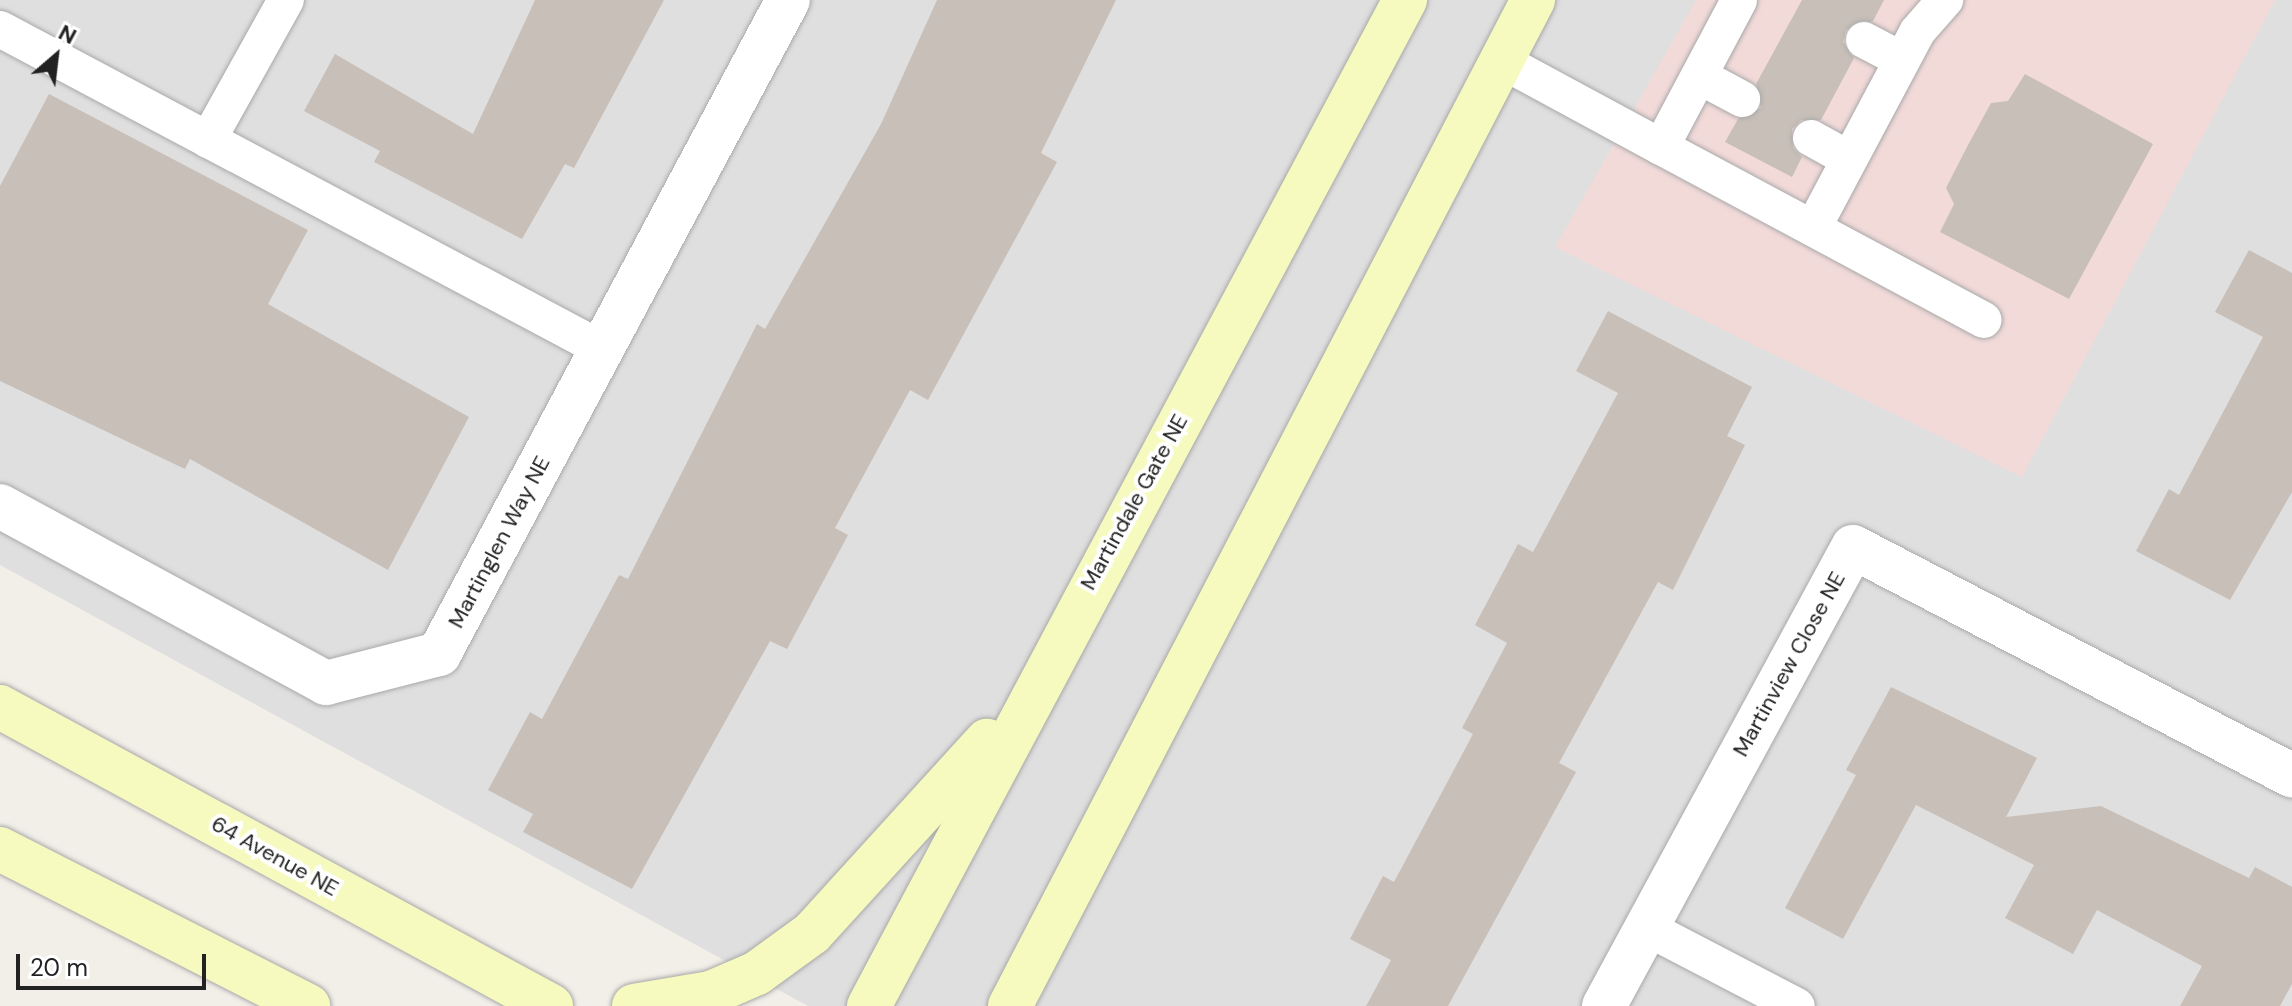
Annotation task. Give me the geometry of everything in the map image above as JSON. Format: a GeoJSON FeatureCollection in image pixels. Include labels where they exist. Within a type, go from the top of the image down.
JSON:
{"type":"FeatureCollection","features":[{"type":"Feature","properties":{"kind":"street","name":"Martinglen Way NE"},"geometry":{"type":"LineString","coordinates":[[0,506],[326,683],[439,654],[788,0]]}},
{"type":"Feature","properties":{"kind":"street","name":"Martindale Gate NE"},"geometry":{"type":"LineString","coordinates":[[869,1006],[1029,695],[1405,0]]}},
{"type":"Feature","properties":{"kind":"street"},"geometry":{"type":"LineString","coordinates":[[1015,1002],[1533,0]]}},
{"type":"Feature","properties":{"kind":"street","name":"Martinview Close NE"},"geometry":{"type":"LineString","coordinates":[[1604,1006],[1853,547],[2292,776]]}},
{"type":"Feature","properties":{"kind":"street"},"geometry":{"type":"LineString","coordinates":[[634,1006],[711,993],[757,973],[812,933],[1029,695]]}},
{"type":"Feature","properties":{"kind":"street","name":"64 Avenue NE"},"geometry":{"type":"LineString","coordinates":[[0,707],[551,1006]]}},
{"type":"Feature","properties":{"kind":"street"},"geometry":{"type":"LineString","coordinates":[[0,849],[308,1006]]}},
{"type":"Feature","properties":{"kind":"lane"},"geometry":{"type":"LineString","coordinates":[[208,140],[286,0]]}},
{"type":"Feature","properties":{"kind":"lane"},"geometry":{"type":"LineString","coordinates":[[1661,147],[1739,0]]}},
{"type":"Feature","properties":{"kind":"lane"},"geometry":{"type":"LineString","coordinates":[[1813,228],[1902,60],[1945,0]]}},
{"type":"Feature","properties":{"kind":"lane"},"geometry":{"type":"LineString","coordinates":[[0,29],[602,349]]}},
{"type":"Feature","properties":{"kind":"lane"},"geometry":{"type":"LineString","coordinates":[[1864,40],[1902,60]]}},
{"type":"Feature","properties":{"kind":"lane"},"geometry":{"type":"LineString","coordinates":[[1502,61],[1984,320]]}},
{"type":"Feature","properties":{"kind":"lane"},"geometry":{"type":"LineString","coordinates":[[1699,76],[1742,99]]}},
{"type":"Feature","properties":{"kind":"lane"},"geometry":{"type":"LineString","coordinates":[[1811,138],[1849,159]]}},
{"type":"Feature","properties":{"kind":"lane"},"geometry":{"type":"LineString","coordinates":[[1645,927],[1797,1006]]}},
{"type":"Feature","properties":{"kind":"shaded area"},"geometry":{"type":"Polygon","coordinates":[[[0,0],[2292,0],[2292,1006],[808,1006],[0,565],[0,0]]]}},
{"type":"Feature","properties":{"kind":"shaded area"},"geometry":{"type":"Polygon","coordinates":[[[1696,0],[2275,0],[2022,477],[1555,247],[1696,0]]]}},
{"type":"Feature","properties":{"kind":"building"},"geometry":{"type":"Polygon","coordinates":[[[535,0],[664,0],[574,168],[565,164],[522,239],[374,162],[380,151],[304,111],[335,54],[473,134],[535,0]]]}},
{"type":"Feature","properties":{"kind":"building"},"geometry":{"type":"Polygon","coordinates":[[[937,0],[1116,0],[1041,153],[1057,162],[928,400],[910,390],[835,528],[848,535],[787,649],[770,641],[632,889],[523,832],[533,814],[488,790],[530,712],[542,719],[619,575],[628,579],[757,324],[765,329],[881,124],[937,0]]]}},
{"type":"Feature","properties":{"kind":"building"},"geometry":{"type":"Polygon","coordinates":[[[1802,0],[1884,0],[1873,21],[1846,30],[1843,42],[1854,58],[1821,120],[1801,120],[1792,129],[1793,148],[1802,157],[1792,177],[1725,142],[1738,119],[1761,108],[1756,84],[1802,0]]]}},
{"type":"Feature","properties":{"kind":"building"},"geometry":{"type":"Polygon","coordinates":[[[2025,74],[2153,144],[2069,299],[1940,232],[1954,204],[1946,188],[1968,145],[1991,103],[2008,101],[2025,74]]]}},
{"type":"Feature","properties":{"kind":"building"},"geometry":{"type":"Polygon","coordinates":[[[49,94],[308,230],[268,304],[469,417],[388,570],[190,459],[185,469],[0,381],[0,186],[49,94]]]}},
{"type":"Feature","properties":{"kind":"building"},"geometry":{"type":"Polygon","coordinates":[[[2249,250],[2292,273],[2292,492],[2230,600],[2136,551],[2169,489],[2179,495],[2263,337],[2215,312],[2249,250]]]}},
{"type":"Feature","properties":{"kind":"building"},"geometry":{"type":"Polygon","coordinates":[[[1608,311],[1752,387],[1727,436],[1745,445],[1673,590],[1658,582],[1559,763],[1576,772],[1448,1006],[1366,1006],[1391,960],[1350,939],[1383,876],[1394,882],[1473,734],[1462,728],[1507,643],[1475,625],[1518,544],[1533,552],[1618,393],[1576,371],[1608,311]]]}},
{"type":"Feature","properties":{"kind":"building"},"geometry":{"type":"Polygon","coordinates":[[[1891,687],[2037,758],[2006,817],[2101,806],[2249,878],[2255,867],[2292,887],[2292,984],[2280,1006],[2180,1006],[2202,966],[2097,910],[2073,954],[2005,918],[2034,865],[1916,805],[1843,939],[1785,908],[1856,775],[1846,770],[1891,687]]]}}]}
